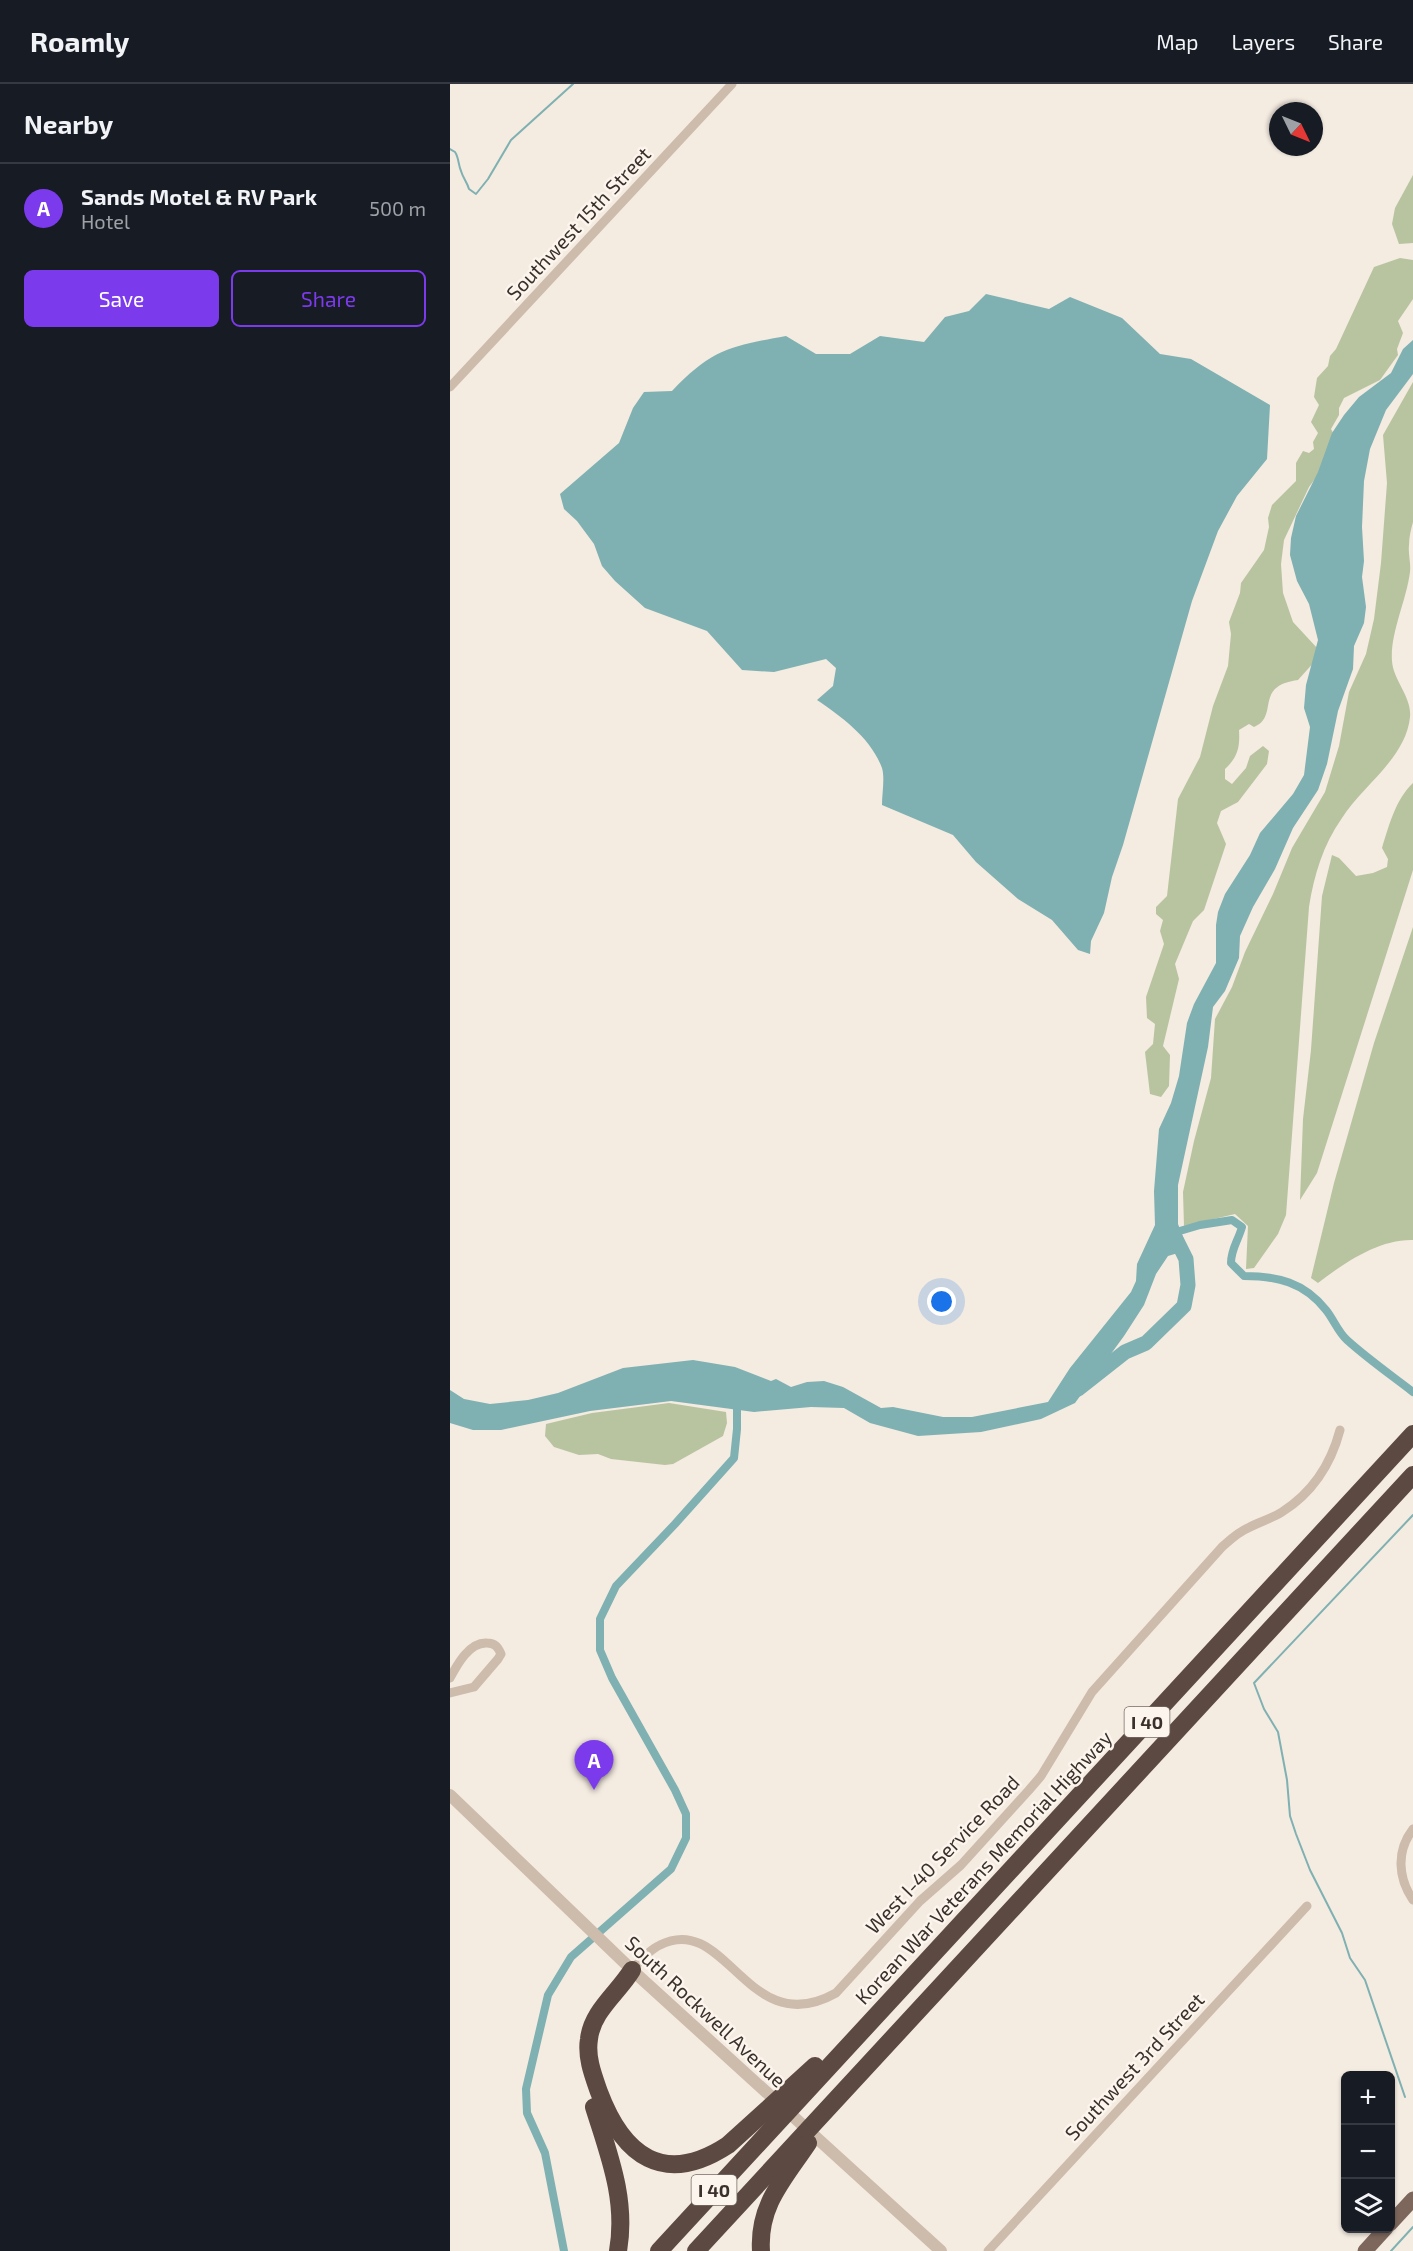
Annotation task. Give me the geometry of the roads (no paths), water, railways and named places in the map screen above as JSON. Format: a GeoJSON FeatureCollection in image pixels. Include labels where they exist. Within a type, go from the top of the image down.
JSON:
{"type":"FeatureCollection","features":[{"type":"Feature","properties":{"kind":"highway","name":"Korean War Veterans Memorial Highway"},"geometry":{"type":"LineString","coordinates":[[659,2251],[1413,1434]]}},
{"type":"Feature","properties":{"kind":"highway","name":"I 40"},"geometry":{"type":"LineString","coordinates":[[696,2251],[1413,1475]]}},
{"type":"Feature","properties":{"kind":"highway"},"geometry":{"type":"LineString","coordinates":[[632,1970],[622,1987],[594,2020],[588,2040],[590,2064],[606,2110],[621,2136],[632,2148],[647,2158],[671,2164],[699,2161],[728,2145],[796,2082],[880,2011]]}},
{"type":"Feature","properties":{"kind":"highway"},"geometry":{"type":"LineString","coordinates":[[618,2251],[621,2225],[619,2192],[582,2068],[579,2037],[585,2019],[599,1999],[615,1981],[632,1970]]}},
{"type":"Feature","properties":{"kind":"highway"},"geometry":{"type":"LineString","coordinates":[[761,2251],[760,2235],[767,2207],[838,2098]]}},
{"type":"Feature","properties":{"kind":"main road"},"geometry":{"type":"LineString","coordinates":[[1395,2219],[1413,2199]]}},
{"type":"Feature","properties":{"kind":"main road"},"geometry":{"type":"LineString","coordinates":[[1365,2251],[1382,2233]]}},
{"type":"Feature","properties":{"kind":"street","name":"Southwest 15th Street"},"geometry":{"type":"LineString","coordinates":[[450,387],[732,84]]}},
{"type":"Feature","properties":{"kind":"street","name":"West I-40 Service Road"},"geometry":{"type":"LineString","coordinates":[[632,1970],[659,1945],[684,1939],[706,1945],[759,1991],[787,2004],[803,2005],[821,2001],[836,1993],[920,1901],[961,1865],[1029,1790],[1041,1776],[1092,1692],[1222,1547],[1247,1528],[1282,1511],[1321,1475],[1334,1452],[1340,1430]]}},
{"type":"Feature","properties":{"kind":"street"},"geometry":{"type":"LineString","coordinates":[[450,1678],[462,1659],[476,1644],[483,1642],[499,1648],[501,1654],[498,1659],[474,1687],[450,1693]]}},
{"type":"Feature","properties":{"kind":"street","name":"South Rockwell Avenue"},"geometry":{"type":"LineString","coordinates":[[450,1795],[632,1970],[941,2251]]}},
{"type":"Feature","properties":{"kind":"street"},"geometry":{"type":"LineString","coordinates":[[1413,1829],[1403,1850],[1401,1867],[1404,1885],[1413,1900]]}},
{"type":"Feature","properties":{"kind":"street","name":"Southwest 3rd Street"},"geometry":{"type":"LineString","coordinates":[[988,2251],[1307,1906]]}},
{"type":"Feature","properties":{"kind":"water"},"geometry":{"type":"Polygon","coordinates":[[[986,294],[1049,309],[1070,297],[1122,318],[1160,354],[1191,359],[1270,405],[1267,459],[1237,496],[1218,531],[1192,601],[1112,877],[1104,913],[1091,941],[1090,954],[1078,950],[1052,920],[1018,899],[976,862],[953,835],[882,805],[883,772],[871,747],[855,729],[817,700],[833,686],[836,668],[826,659],[774,672],[742,670],[707,631],[645,608],[615,581],[602,566],[594,544],[577,521],[564,509],[560,494],[619,443],[633,408],[644,392],[672,391],[699,366],[723,352],[751,343],[786,336],[816,354],[850,354],[880,336],[924,342],[945,317],[969,311],[986,294]]]}},
{"type":"Feature","properties":{"kind":"water"},"geometry":{"type":"Polygon","coordinates":[[[1413,340],[1413,374],[1386,410],[1370,449],[1364,481],[1362,527],[1364,561],[1362,577],[1366,607],[1364,623],[1354,646],[1353,669],[1338,711],[1327,764],[1318,790],[1293,828],[1275,869],[1253,907],[1240,936],[1239,958],[1225,991],[1213,1007],[1208,1047],[1178,1185],[1178,1224],[1188,1250],[1168,1256],[1156,1274],[1144,1305],[1075,1403],[1041,1419],[981,1432],[918,1436],[870,1423],[844,1408],[811,1407],[754,1412],[671,1401],[590,1411],[501,1430],[473,1430],[450,1423],[450,1390],[464,1399],[490,1404],[528,1400],[558,1393],[623,1368],[693,1360],[735,1367],[771,1381],[776,1379],[791,1387],[807,1382],[824,1381],[843,1387],[881,1408],[893,1407],[943,1417],[972,1417],[1048,1402],[1070,1368],[1131,1292],[1136,1281],[1137,1264],[1155,1225],[1154,1191],[1159,1129],[1171,1103],[1179,1076],[1187,1023],[1194,1004],[1216,963],[1218,912],[1225,894],[1250,855],[1260,833],[1293,794],[1304,775],[1310,727],[1304,708],[1306,685],[1318,640],[1309,604],[1297,581],[1290,555],[1296,516],[1318,472],[1332,433],[1359,397],[1391,373],[1403,349],[1413,340]]]}},
{"type":"Feature","properties":{"kind":"waterway"},"geometry":{"type":"LineString","coordinates":[[450,149],[456,154],[469,189],[476,194],[488,179],[511,140],[573,84]]}},
{"type":"Feature","properties":{"kind":"waterway"},"geometry":{"type":"LineString","coordinates":[[1173,1233],[1200,1225],[1232,1220],[1242,1227],[1233,1249],[1231,1263],[1244,1276],[1279,1279],[1309,1293],[1318,1300],[1347,1340],[1413,1392]]}},
{"type":"Feature","properties":{"kind":"waterway"},"geometry":{"type":"LineString","coordinates":[[1078,1389],[1125,1352],[1146,1343],[1184,1306],[1188,1285],[1186,1259],[1174,1235]]}},
{"type":"Feature","properties":{"kind":"waterway"},"geometry":{"type":"LineString","coordinates":[[564,2251],[545,2153],[527,2113],[526,2089],[548,1995],[571,1957],[671,1869],[686,1838],[686,1814],[675,1790],[612,1678],[600,1650],[600,1619],[616,1586],[734,1458],[737,1402]]}},
{"type":"Feature","properties":{"kind":"waterway"},"geometry":{"type":"LineString","coordinates":[[1405,2097],[1365,1980],[1350,1958],[1342,1933],[1310,1870],[1296,1834],[1290,1816],[1287,1780],[1278,1732],[1264,1709],[1254,1683],[1413,1515]]}},
{"type":"Feature","properties":{"kind":"waterway"},"geometry":{"type":"LineString","coordinates":[[1391,2251],[1413,2227]]}},
{"type":"Feature","properties":{"kind":"place","name":"Sands Motel & RV Park"},"geometry":{"type":"Point","coordinates":[594,1790]}}]}
